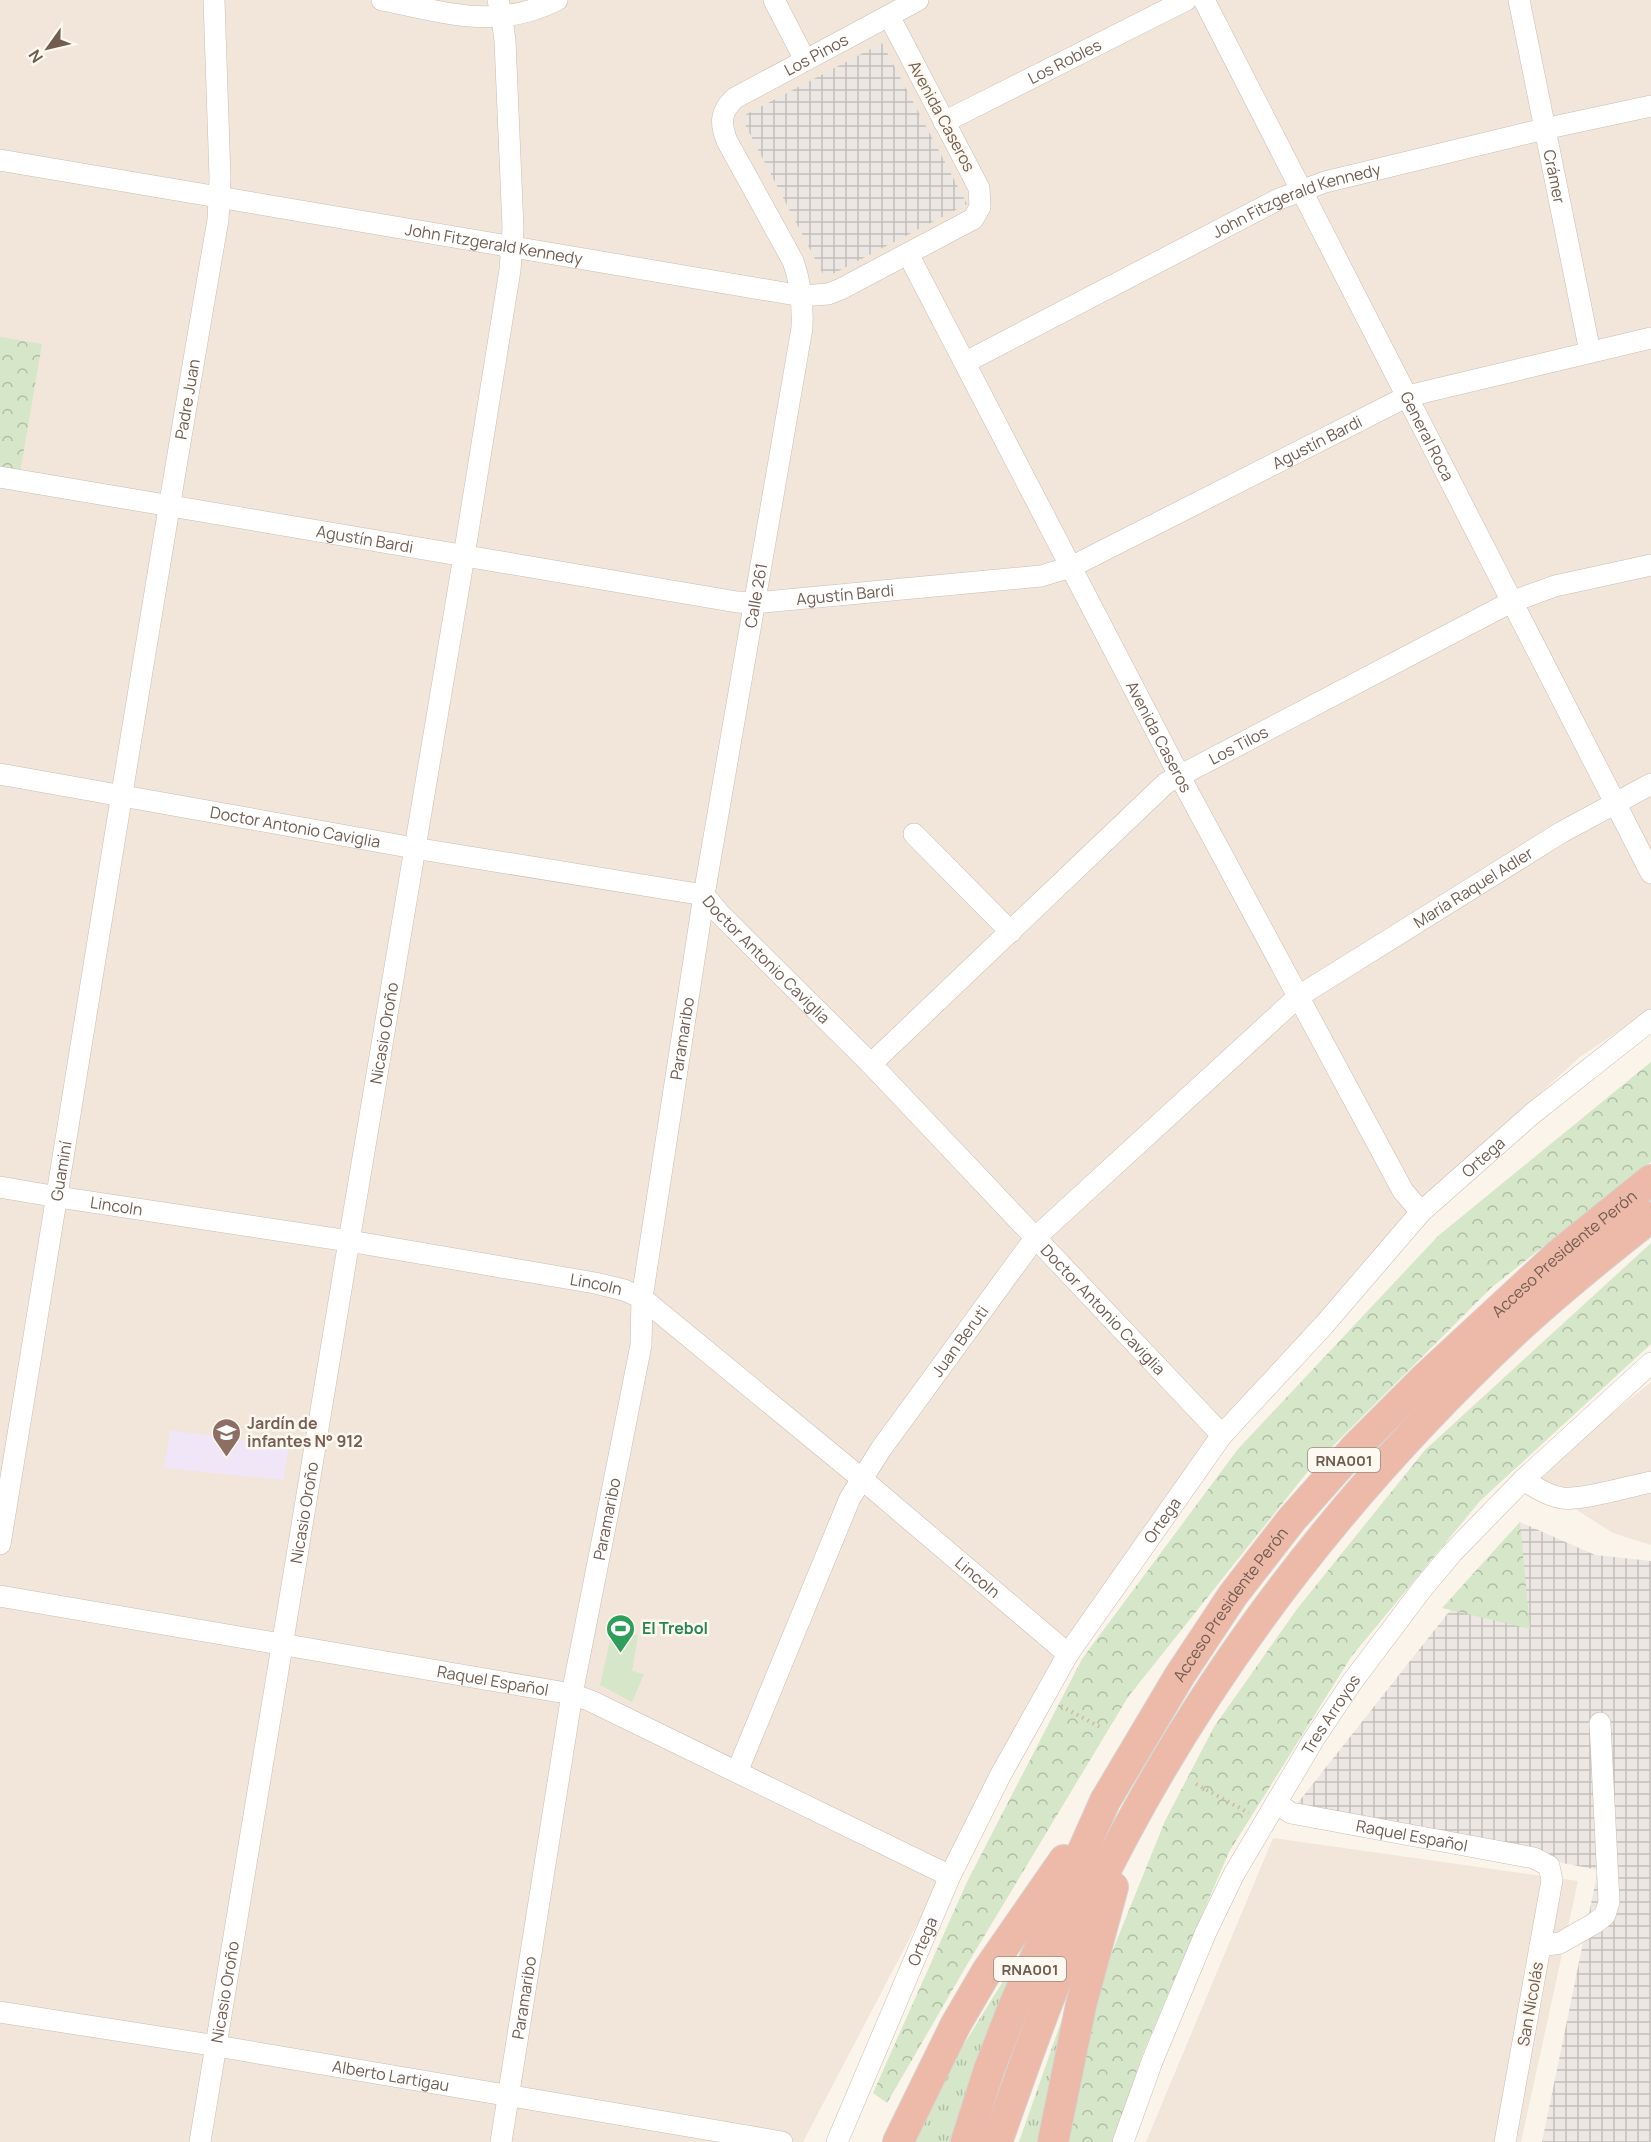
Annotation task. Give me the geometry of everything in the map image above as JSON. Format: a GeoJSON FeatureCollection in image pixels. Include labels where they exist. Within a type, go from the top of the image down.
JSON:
{"type":"FeatureCollection","features":[{"type":"Feature","properties":{"kind":"highway","name":"Acceso Presidente Perón"},"geometry":{"type":"LineString","coordinates":[[966,2142],[989,2070],[1013,2008],[1105,1801],[1180,1675],[1233,1595],[1292,1519],[1355,1448],[1433,1371],[1558,1255],[1651,1180]]}},
{"type":"Feature","properties":{"kind":"highway","name":"Acceso Presidente Perón"},"geometry":{"type":"LineString","coordinates":[[997,2142],[1039,2021],[1092,1899],[1140,1804],[1230,1660],[1320,1538],[1380,1469],[1514,1332],[1651,1217]]}},
{"type":"Feature","properties":{"kind":"highway"},"geometry":{"type":"LineString","coordinates":[[898,2142],[956,2024],[987,1971],[1105,1801]]}},
{"type":"Feature","properties":{"kind":"highway"},"geometry":{"type":"LineString","coordinates":[[1053,2142],[1081,2005],[1110,1898],[1140,1804]]}},
{"type":"Feature","properties":{"kind":"street","name":"Padre Juan"},"geometry":{"type":"LineString","coordinates":[[120,796],[218,220],[220,197],[214,0]]}},
{"type":"Feature","properties":{"kind":"street"},"geometry":{"type":"LineString","coordinates":[[382,0],[475,17],[500,9],[525,13],[557,0]]}},
{"type":"Feature","properties":{"kind":"street"},"geometry":{"type":"LineString","coordinates":[[774,0],[805,60]]}},
{"type":"Feature","properties":{"kind":"street","name":"Los Pinos"},"geometry":{"type":"LineString","coordinates":[[802,296],[793,261],[727,141],[722,129],[721,116],[727,105],[735,98],[918,0]]}},
{"type":"Feature","properties":{"kind":"street","name":"Los Robles"},"geometry":{"type":"LineString","coordinates":[[944,122],[1186,0]]}},
{"type":"Feature","properties":{"kind":"street","name":"General Roca"},"geometry":{"type":"LineString","coordinates":[[1204,0],[1651,873]]}},
{"type":"Feature","properties":{"kind":"street","name":"Crámer"},"geometry":{"type":"LineString","coordinates":[[1519,0],[1590,352]]}},
{"type":"Feature","properties":{"kind":"street","name":"Nicasio Oroño"},"geometry":{"type":"LineString","coordinates":[[200,2142],[464,556],[512,247],[513,216],[500,9]]}},
{"type":"Feature","properties":{"kind":"street","name":"Avenida Caseros"},"geometry":{"type":"LineString","coordinates":[[889,16],[979,188],[980,207],[973,219]]}},
{"type":"Feature","properties":{"kind":"street","name":"John Fitzgerald Kennedy"},"geometry":{"type":"LineString","coordinates":[[966,362],[1301,190],[1325,182],[1544,129],[1651,106]]}},
{"type":"Feature","properties":{"kind":"street","name":"John Fitzgerald Kennedy"},"geometry":{"type":"LineString","coordinates":[[0,160],[802,296],[828,294],[842,289],[973,219]]}},
{"type":"Feature","properties":{"kind":"street","name":"Avenida Caseros"},"geometry":{"type":"LineString","coordinates":[[908,254],[1179,775],[1403,1191],[1421,1212]]}},
{"type":"Feature","properties":{"kind":"street","name":"Calle 261"},"geometry":{"type":"LineString","coordinates":[[704,895],[802,328],[802,296]]}},
{"type":"Feature","properties":{"kind":"street","name":"Agustín Bardi"},"geometry":{"type":"LineString","coordinates":[[0,477],[737,602],[754,603],[1041,576],[1071,567],[1408,396],[1651,338]]}},
{"type":"Feature","properties":{"kind":"street","name":"Los Tilos"},"geometry":{"type":"LineString","coordinates":[[871,1064],[1166,783],[1511,602],[1555,586],[1651,565]]}},
{"type":"Feature","properties":{"kind":"street","name":"Doctor Antonio Caviglia"},"geometry":{"type":"LineString","coordinates":[[0,774],[414,848],[704,895],[719,913],[871,1064],[1222,1435]]}},
{"type":"Feature","properties":{"kind":"street","name":"María Raquel Adler"},"geometry":{"type":"LineString","coordinates":[[1299,996],[1542,844],[1651,784]]}},
{"type":"Feature","properties":{"kind":"street","name":"Guaminí"},"geometry":{"type":"LineString","coordinates":[[0,1544],[120,796]]}},
{"type":"Feature","properties":{"kind":"street"},"geometry":{"type":"LineString","coordinates":[[914,834],[1011,932]]}},
{"type":"Feature","properties":{"kind":"street","name":"Paramaribo"},"geometry":{"type":"LineString","coordinates":[[501,2142],[572,1694],[640,1345],[642,1298],[704,895]]}},
{"type":"Feature","properties":{"kind":"street","name":"Juan Beruti"},"geometry":{"type":"LineString","coordinates":[[737,1772],[850,1498],[881,1449],[1035,1238],[1299,996]]}},
{"type":"Feature","properties":{"kind":"street","name":"Ortega"},"geometry":{"type":"LineString","coordinates":[[837,2142],[950,1876],[1000,1776],[1068,1654],[1222,1435],[1324,1325],[1421,1212],[1564,1087],[1651,1020]]}},
{"type":"Feature","properties":{"kind":"street","name":"Lincoln"},"geometry":{"type":"LineString","coordinates":[[0,1187],[349,1241],[596,1283],[624,1290],[642,1298],[862,1479],[1068,1654]]}},
{"type":"Feature","properties":{"kind":"street","name":"Tres Arroyos"},"geometry":{"type":"LineString","coordinates":[[1123,2142],[1206,1932],[1234,1874],[1314,1739],[1352,1682],[1452,1553],[1523,1480],[1651,1364]]}},
{"type":"Feature","properties":{"kind":"street"},"geometry":{"type":"LineString","coordinates":[[1523,1480],[1545,1493],[1562,1498],[1651,1482]]}},
{"type":"Feature","properties":{"kind":"street","name":"Raquel Español"},"geometry":{"type":"LineString","coordinates":[[0,1596],[572,1694],[591,1701],[950,1876]]}},
{"type":"Feature","properties":{"kind":"street"},"geometry":{"type":"LineString","coordinates":[[1540,1946],[1560,1943],[1595,1923],[1605,1915],[1609,1902],[1600,1723]]}},
{"type":"Feature","properties":{"kind":"street","name":"Raquel Español"},"geometry":{"type":"LineString","coordinates":[[1276,1803],[1291,1813],[1534,1858],[1549,1866]]}},
{"type":"Feature","properties":{"kind":"street","name":"San Nicolás"},"geometry":{"type":"LineString","coordinates":[[1505,2142],[1552,1880],[1549,1866]]}},
{"type":"Feature","properties":{"kind":"street","name":"Alberto Lartigau"},"geometry":{"type":"LineString","coordinates":[[0,2012],[217,2046],[782,2142]]}},
{"type":"Feature","properties":{"kind":"path"},"geometry":{"type":"LineString","coordinates":[[1044,1696],[1100,1727]]}},
{"type":"Feature","properties":{"kind":"path"},"geometry":{"type":"LineString","coordinates":[[1196,1784],[1265,1822]]}},
{"type":"Feature","properties":{"kind":"shaded area"},"geometry":{"type":"Polygon","coordinates":[[[0,0],[1651,0],[1651,1009],[1580,1057],[1471,1156],[1410,1216],[1057,1657],[803,2142],[0,2142],[0,0]]]}},
{"type":"Feature","properties":{"kind":"shaded area"},"geometry":{"type":"Polygon","coordinates":[[[882,43],[967,204],[825,278],[741,117],[882,43]]]}},
{"type":"Feature","properties":{"kind":"shaded area"},"geometry":{"type":"Polygon","coordinates":[[[1651,1382],[1651,1545],[1613,1533],[1530,1480],[1651,1382]]]}},
{"type":"Feature","properties":{"kind":"shaded area","name":"Jardín de infantes N° 912"},"geometry":{"type":"Polygon","coordinates":[[[170,1430],[289,1447],[283,1480],[164,1468],[170,1430]]]}},
{"type":"Feature","properties":{"kind":"shaded area"},"geometry":{"type":"Polygon","coordinates":[[[1520,1522],[1595,1555],[1651,1561],[1651,2142],[1542,2142],[1598,1870],[1293,1809],[1520,1522]]]}},
{"type":"Feature","properties":{"kind":"shaded area"},"geometry":{"type":"Polygon","coordinates":[[[1273,1838],[1578,1881],[1521,2142],[1146,2142],[1273,1838]]]}},
{"type":"Feature","properties":{"kind":"green space"},"geometry":{"type":"Polygon","coordinates":[[[0,337],[42,344],[20,473],[0,470],[0,337]]]}},
{"type":"Feature","properties":{"kind":"green space"},"geometry":{"type":"Polygon","coordinates":[[[1651,1062],[1651,1162],[1492,1287],[1309,1470],[1128,1697],[968,1963],[887,2103],[873,2093],[967,1882],[1082,1659],[1238,1449],[1438,1236],[1651,1062]]]}},
{"type":"Feature","properties":{"kind":"green space"},"geometry":{"type":"Polygon","coordinates":[[[1651,1243],[1651,1344],[1480,1501],[1351,1657],[1229,1852],[1143,2053],[1113,2142],[1064,2142],[1110,1957],[1165,1821],[1214,1727],[1297,1609],[1425,1450],[1651,1243]]]}},
{"type":"Feature","properties":{"kind":"green space"},"geometry":{"type":"Polygon","coordinates":[[[1520,1522],[1530,1629],[1442,1608],[1520,1522]]]}},
{"type":"Feature","properties":{"kind":"green space","name":"El Trebol"},"geometry":{"type":"Polygon","coordinates":[[[612,1631],[638,1635],[632,1671],[644,1674],[632,1702],[600,1685],[612,1631]]]}},
{"type":"Feature","properties":{"kind":"green space"},"geometry":{"type":"Polygon","coordinates":[[[1013,1965],[957,2142],[911,2142],[932,2096],[1013,1965]]]}},
{"type":"Feature","properties":{"kind":"green space"},"geometry":{"type":"Polygon","coordinates":[[[1068,2002],[1044,2142],[1019,2142],[1068,2002]]]}},
{"type":"Feature","properties":{"kind":"place","name":"Jardín de infantes N° 912"},"geometry":{"type":"Point","coordinates":[226,1458]}},
{"type":"Feature","properties":{"kind":"place","name":"El Trebol"},"geometry":{"type":"Point","coordinates":[621,1654]}}]}
